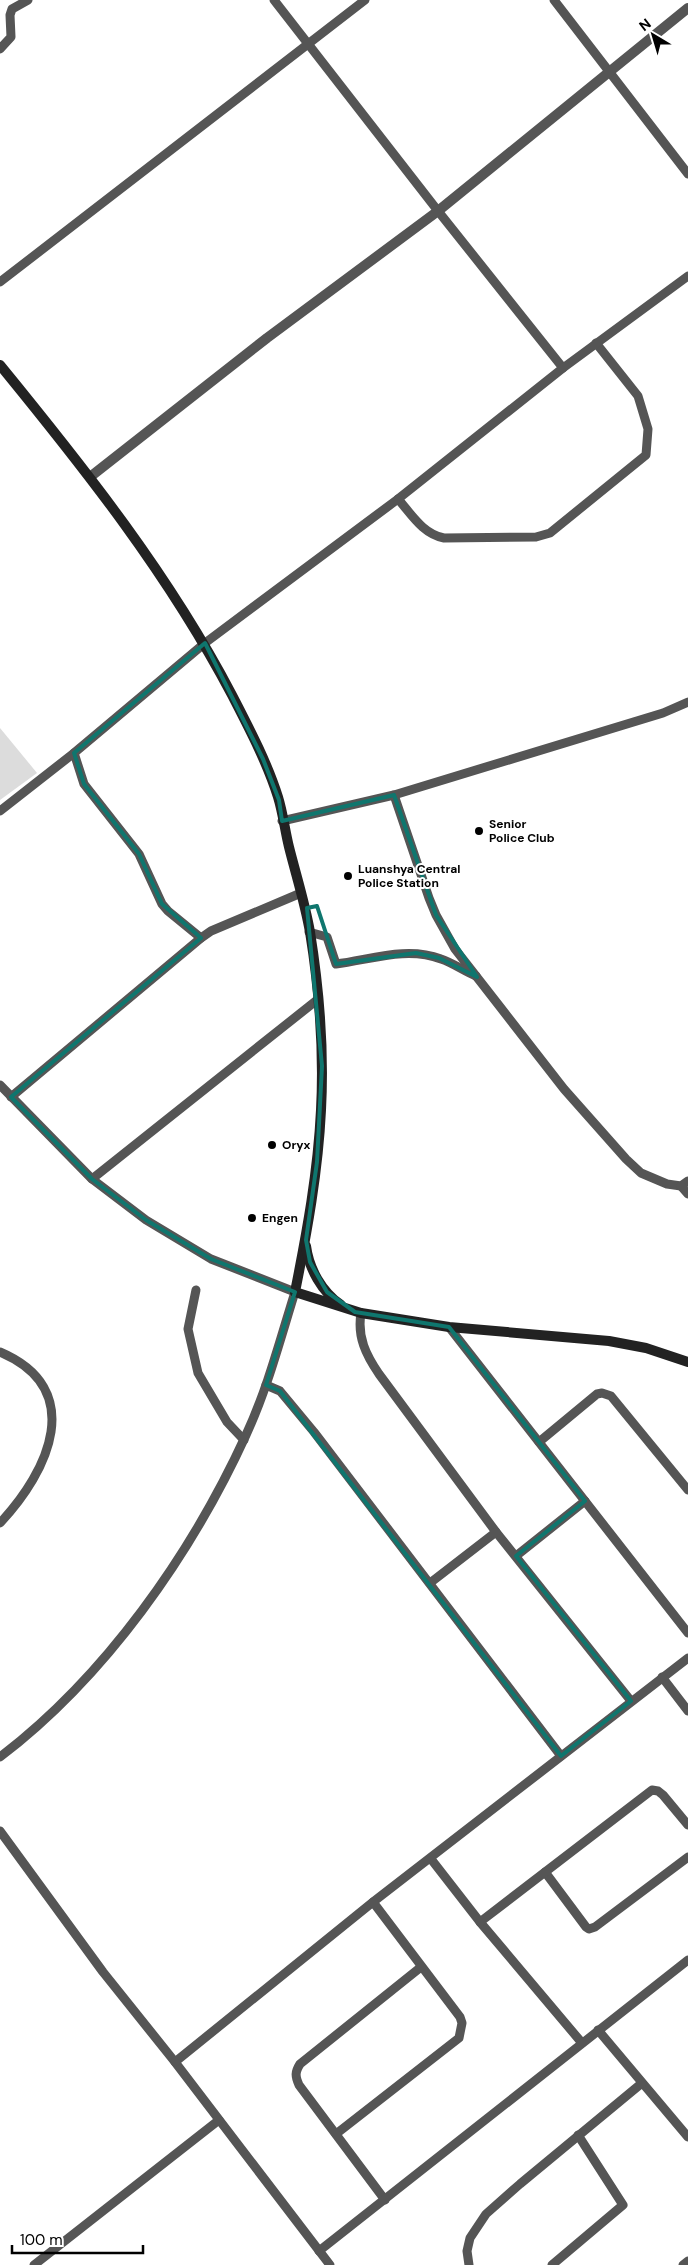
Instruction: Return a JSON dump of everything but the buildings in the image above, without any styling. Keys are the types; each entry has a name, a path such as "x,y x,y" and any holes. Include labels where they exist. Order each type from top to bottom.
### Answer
{"main road":[{"path":"0,365 90,477 144,552 205,643 263,759 279,800 282,821 310,932 322,1066 317,1162 306,1240 295,1292 358,1313 449,1328 609,1341 646,1348 688,1362"},
{"path":"306,1240 310,1262 320,1282 335,1300 358,1313"}],"street":[{"path":"0,49 11,37 10,15 12,9 28,0"},
{"path":"274,0 563,368"},
{"path":"0,282 365,0"},
{"path":"554,0 688,174"},
{"path":"90,477 267,338 438,211 688,8"},
{"path":"0,811 74,753 205,643 398,499 563,368 688,276"},
{"path":"398,499 426,532 434,536 444,538 536,537 550,533 646,454 648,429 638,396 596,344"},
{"path":"282,821 394,795 663,713 688,702"},
{"path":"74,753 80,777 84,784 139,854 162,904 200,938"},
{"path":"394,795 436,915 455,949 564,1089 626,1159 641,1173 667,1184 685,1183 688,1194"},
{"path":"11,1097 200,938 210,931 301,893"},
{"path":"310,932 327,937 336,964 389,955 416,953 439,958 477,977"},
{"path":"92,1179 317,1000"},
{"path":"0,1085 92,1179 146,1220 211,1259 295,1292 266,1384 244,1440 216,1495 180,1555 141,1610 84,1680 23,1740 0,1757"},
{"path":"196,1290 188,1329 198,1373 228,1422 244,1440"},
{"path":"358,1313 359,1332 369,1359 496,1532 631,1701"},
{"path":"449,1328 688,1633"},
{"path":"0,1352 14,1358 34,1373 46,1388 52,1413 50,1436 40,1468 15,1507 0,1522"},
{"path":"266,1384 280,1391 430,1583 561,1756"},
{"path":"539,1442 597,1394 606,1394 611,1396 688,1490"},
{"path":"516,1556 585,1501"},
{"path":"430,1583 496,1532"},
{"path":"176,2062 373,1902 688,1658"},
{"path":"662,1677 688,1711"},
{"path":"480,1922 652,1790 658,1791 688,1825"},
{"path":"0,1832 103,1972 176,2062 330,2265"},
{"path":"545,1872 586,1927 590,1929 688,1857"},
{"path":"431,1858 480,1922 582,2043"},
{"path":"336,2134 459,2038 462,2024 460,2017 373,1902"},
{"path":"320,2250 688,1960"},
{"path":"385,2200 295,2077 300,2064 421,1967"},
{"path":"598,2030 688,2137"},
{"path":"469,2265 467,2251 470,2238 478,2224 520,2184 642,2083"},
{"path":"34,2265 220,2120"},
{"path":"552,2265 623,2205 578,2135"},
{"path":"682,2265 688,2261"}],"highlighted area":[{"path":"205,643 263,759 279,800 282,821 394,795 436,915 477,977 439,958 416,953 336,964 317,906 307,908 322,1066 317,1162 306,1240 310,1262 327,1292 355,1312 449,1327 585,1501 516,1556 631,1701 561,1756 280,1391 266,1385 295,1292 211,1259 146,1220 92,1179 11,1097 201,938 162,904 139,854 84,784 74,753"}],"shaded area":[{"path":"0,728 37,773 0,800"}],"place":[{"name":"Senior Police Club","path":"479,831"},
{"name":"Luanshya Central Police Station","path":"348,876"},
{"name":"Oryx","path":"272,1145"},
{"name":"Engen","path":"252,1218"}]}
